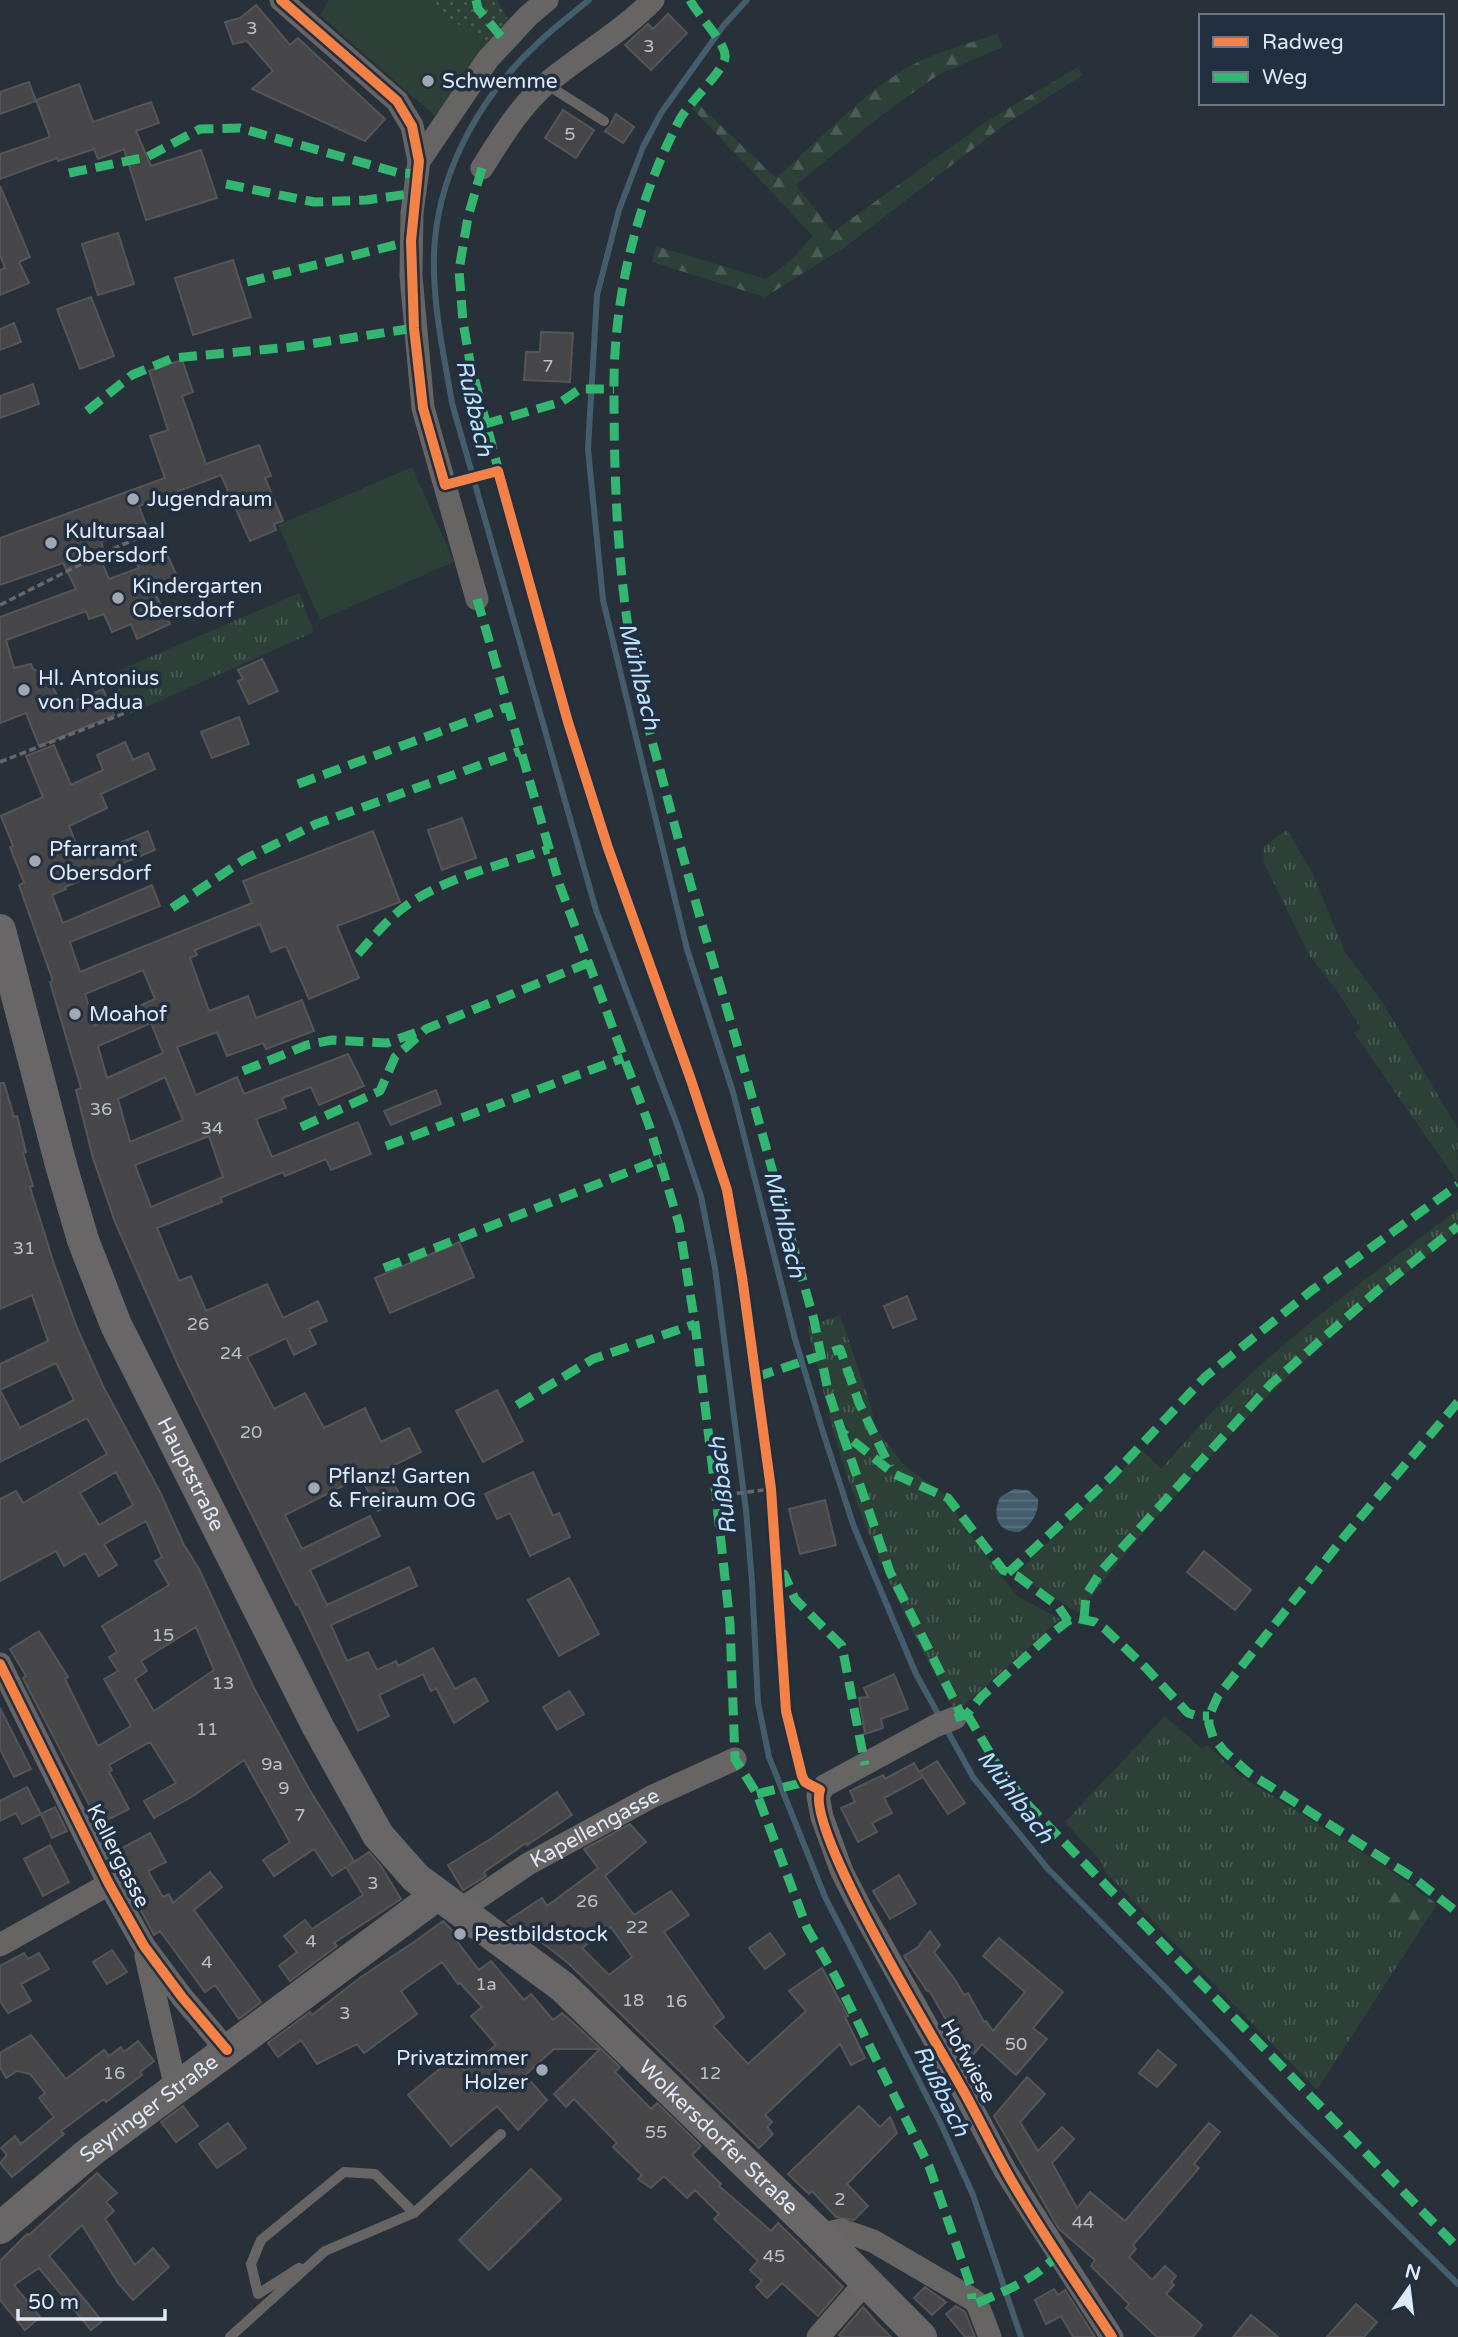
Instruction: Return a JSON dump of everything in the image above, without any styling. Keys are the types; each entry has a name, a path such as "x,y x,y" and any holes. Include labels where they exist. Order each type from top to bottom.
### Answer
{"main road":[{"name":"Hauptstraße","path":"0,930 61,1166 83,1240 117,1325 318,1727 378,1835 404,1867 448,1903 509,1946"},
{"name":"Seyringer Straße","path":"0,2228 90,2152 227,2050 448,1903"},
{"name":"Wolkersdorfer Straße","path":"509,1946 563,1987 820,2235 921,2337"}],"street":[{"path":"281,0 397,102 412,126 419,160 412,213 411,276 423,408 477,599"},
{"path":"419,160 488,59 528,16 547,0"},
{"path":"482,168 512,121 546,84 638,15 653,0"},
{"name":"Kellergasse","path":"0,1664 109,1884 144,1946 182,1997 227,2050"},
{"name":"Hofwiese","path":"945,1722 824,1786 818,1796 822,1817 842,1872 859,1905 964,2091 1006,2172 1112,2337"},
{"name":"Kapellengasse","path":"448,1903 528,1864 651,1797 735,1759"},
{"path":"0,1945 109,1884"},
{"name":"Kellergasse","path":"144,1946 176,2089"},
{"path":"820,2235 841,2230 873,2241 972,2299 977,2303 990,2337"},
{"path":"818,2337 866,2282"}],"lane":[{"path":"546,84 604,121"},
{"path":"414,2213 375,2174 344,2172 261,2239 251,2264 258,2294 325,2251 414,2213 501,2134"},
{"path":"230,2337 325,2251"}],"path":[{"path":"0,605 105,552 165,527"},
{"path":"0,762 125,713"},
{"path":"716,1496 771,1489"}],"green space":[{"name":"Schwemme","path":"329,0 427,0 487,47 435,116 320,15"},
{"path":"427,0 497,0 509,21 487,47"},
{"path":"997,34 1003,47 938,75 883,114 796,185 833,232 987,121 1078,67 1083,75 1004,125 845,247 765,297 652,262 656,246 766,279 789,262 813,236 692,108 696,102 776,178 854,107 905,69 938,54"},
{"path":"412,467 454,562 320,620 278,525"},
{"path":"299,593 314,632 130,714 111,674"},
{"path":"1287,830 1312,872 1345,952 1383,1003 1458,1129 1457,1181 1354,1033 1361,1028 1309,955 1263,861 1264,846"},
{"path":"1458,1209 1458,1232 1360,1311 1268,1396 1170,1502 1078,1613 1024,1579 1018,1572 1142,1450 1161,1469 1222,1402 1278,1350"},
{"path":"840,1315 871,1406 875,1428 905,1466 944,1494 1017,1596 1060,1619 963,1706 953,1708 883,1568 831,1424 807,1327"},
{"path":"1165,1716 1202,1749 1207,1745 1239,1775 1382,1864 1377,1882 1384,1903 1419,1932 1317,2090 1105,1872 1100,1860 1065,1822"},
{"path":"1382,1864 1437,1904 1419,1932 1384,1903 1377,1882"}],"water":[{"path":"1014,1489 1028,1490 1038,1499 1034,1518 1019,1532 1001,1526 996,1510 1000,1497"}],"building":[{"path":"256,5 290,45 298,38 385,119 365,141 252,89 273,71 247,41 233,44 225,22 240,18"},
{"path":"668,14 687,33 651,70 625,45 648,24 653,29"},
{"path":"29,82 36,101 0,114 0,92"},
{"path":"79,84 93,122 151,102 159,123 136,131 151,166 201,150 217,198 146,220 124,149 98,159 94,149 58,161 57,158 0,179 0,154 50,137 36,100"},
{"path":"563,110 594,130 576,158 545,138"},
{"path":"616,114 634,127 623,143 605,131"},
{"path":"0,186 30,257 19,262 29,283 0,295 0,270 5,268 0,255"},
{"path":"118,233 134,284 98,295 82,244"},
{"path":"233,260 251,317 193,335 175,278"},
{"path":"91,297 114,356 80,369 57,309"},
{"path":"14,323 21,342 0,350 0,329"},
{"path":"541,332 573,333 570,382 524,380 526,352 540,352"},
{"path":"182,360 193,392 182,396 206,464 259,445 271,476 265,478 283,521 274,524 276,530 250,541 221,475 139,506 146,525 101,542 103,548 97,551 109,579 139,568 137,564 166,552 180,583 155,593 170,624 137,639 131,624 112,632 104,614 89,619 86,611 6,640 14,668 31,664 33,669 48,677 62,706 103,689 114,715 39,746 26,713 0,723 0,617 76,589 63,563 0,585 0,538 165,478 150,436 168,430 149,371"},
{"path":"33,384 39,404 0,418 0,396"},
{"path":"262,659 278,691 249,704 238,681 243,679 238,670"},
{"path":"239,717 249,744 212,758 201,732"},
{"path":"125,742 133,760 148,753 155,769 101,794 107,808 69,826 82,859 148,831 155,850 65,887 66,889 52,895 63,923 152,885 160,906 70,942 80,972 252,903 243,881 373,831 400,902 337,926 359,978 309,999 286,946 271,952 260,924 195,950 197,955 190,958 209,1011 248,996 256,1018 302,1000 314,1031 266,1049 263,1043 227,1056 217,1032 177,1047 196,1095 237,1077 244,1094 348,1054 364,1086 319,1105 311,1087 282,1098 286,1108 256,1119 272,1157 358,1122 371,1154 331,1170 326,1159 285,1176 283,1172 220,1198 222,1202 157,1228 179,1281 191,1276 206,1311 267,1284 283,1318 318,1301 327,1321 309,1329 316,1344 294,1355 286,1338 247,1357 274,1409 305,1393 324,1428 365,1408 381,1442 409,1428 421,1452 386,1469 402,1499 378,1511 361,1477 285,1515 302,1549 370,1516 380,1536 310,1570 327,1605 409,1567 417,1586 331,1625 347,1661 368,1652 377,1670 396,1661 398,1666 433,1648 455,1689 475,1678 488,1701 454,1723 436,1688 431,1691 423,1674 379,1695 389,1716 358,1731 298,1604 296,1605 179,1367 115,1222 93,1158 76,1090 81,1088 50,982 53,981 19,885 24,883 1,816 43,797 26,756 54,745 71,785 103,770 97,755","holes":["143,970 155,999 95,1026 85,994","151,1023 163,1053 107,1078 98,1046","165,1077 183,1120 130,1142 118,1099","209,1136 223,1177 151,1207 135,1165"]},
{"path":"462,818 476,858 442,870 428,830"},
{"path":"0,1083 4,1083 14,1117 17,1116 26,1152 23,1153 33,1186 30,1187 53,1261 77,1328 103,1386 160,1492 184,1545 199,1569 254,1688 309,1789 354,1861 348,1866 369,1852 401,1899 334,1943 337,1946 290,1981 279,1966 297,1952 284,1936 305,1920 312,1929 363,1895 346,1867 332,1876 314,1849 274,1876 263,1860 290,1842 244,1760 193,1796 154,1818 144,1801 176,1783 150,1742 109,1765 112,1770 109,1772 129,1809 99,1824 10,1649 39,1631 68,1677 65,1679 98,1746 131,1726 104,1679 118,1671 109,1657 117,1652 102,1626 169,1585 155,1561 162,1557 146,1521 104,1544 117,1565 99,1576 85,1553 64,1566 56,1551 0,1581 0,1499 16,1491 23,1503 107,1454 87,1418 0,1462 0,1390 0,1364 48,1341 32,1295 0,1309","holes":["56,1363 74,1400 20,1428 0,1390","116,1472 133,1505 99,1525 80,1493","196,1627 214,1670 154,1711 135,1679 147,1671 141,1661"]},
{"path":"436,1090 441,1104 391,1125 384,1111"},
{"path":"459,1242 474,1277 390,1313 375,1278"},
{"path":"907,1296 916,1319 893,1328 884,1306"},
{"path":"497,1390 523,1441 483,1462 456,1411"},
{"path":"533,1472 553,1516 559,1513 570,1537 530,1556 510,1513 497,1519 485,1494"},
{"path":"825,1500 836,1545 800,1554 789,1509"},
{"path":"1204,1551 1251,1590 1235,1610 1187,1572"},
{"path":"569,1578 599,1634 559,1656 528,1600"},
{"path":"894,1674 908,1709 881,1719 883,1728 865,1734 859,1698 868,1697 864,1688"},
{"path":"569,1691 584,1714 557,1730 543,1707"},
{"path":"0,1708 31,1769 14,1777 0,1749"},
{"path":"937,1761 965,1803 948,1814 921,1774 923,1777 884,1798 892,1813 872,1823 877,1832 858,1842 841,1808 855,1802 850,1791 883,1775 885,1779 914,1763 919,1772"},
{"path":"27,1787 41,1814 22,1824 16,1813 0,1821 0,1801"},
{"path":"557,1792 572,1815 527,1845 526,1843 484,1872 486,1876 463,1890 448,1865"},
{"path":"55,1807 67,1831 52,1838 41,1814"},
{"path":"630,1824 646,1842 605,1876 634,1915 671,1891 689,1915 664,1932 724,2017 713,2026 748,2064 806,2011 789,1991 822,1968 848,2016 845,2017 865,2058 851,2065 840,2044 765,2115 772,2122 767,2127 773,2134 759,2148 568,1963 526,1930 522,1934 507,1921 542,1898 547,1906 598,1868 584,1849","holes":["611,1927 632,1957 609,1975 582,1948"]},
{"path":"150,1833 166,1862 148,1871 163,1897 169,1894 173,1903 210,1872 222,1887 194,1910 261,2002 239,2019 215,1985 205,1992 160,1931 154,1935 111,1854"},
{"path":"50,1845 69,1882 43,1896 24,1859"},
{"path":"899,1875 916,1904 890,1919 873,1891"},
{"path":"443,1921 459,1937 456,1940 479,1970 491,1961 524,2000 531,1994 553,2020 562,2013 579,2028 620,2067 615,2072 651,2109 657,2103 701,2146 692,2155 721,2184 719,2186 771,2231 778,2223 843,2287 818,2316 782,2283 767,2298 756,2287 762,2281 750,2270 758,2261 714,2219 719,2214 695,2190 687,2198 664,2176 651,2188 638,2179 642,2175 613,2147 617,2143 574,2099 566,2107 554,2094 600,2049 554,2049 525,2075 547,2100 518,2130 497,2106 451,2146 408,2095 453,2058 465,2071 496,2045 471,2016 482,2007 460,1983 458,1984 442,1962 401,1991 417,2014 364,2053 357,2044 317,2064 301,2040 278,2057 268,2043 310,2012 312,2015 361,1977"},
{"path":"930,1931 940,1945 934,1952 964,1995 968,1993 984,2022 986,2021 993,2031 1025,1992 983,1956 999,1938 1063,1992 1033,2028 1047,2039 1016,2075 982,2044 969,2060 929,1990 927,1991 904,1956 918,1947"},
{"path":"770,1933 785,1954 765,1969 749,1948"},
{"path":"112,1950 127,1972 107,1984 93,1962"},
{"path":"24,1953 28,1959 39,1953 49,1969 21,1984 31,2001 8,2013 0,2001 0,1966"},
{"path":"31,2035 66,2079 104,2050 109,2056 121,2047 124,2052 138,2041 154,2061 140,2072 142,2075 61,2131 64,2134 12,2177 0,2163 7,2155 1,2148 15,2136 21,2144 54,2117 39,2098 45,2093 30,2074 17,2071 6,2078 0,2067 0,2053"},
{"path":"1158,2050 1176,2065 1157,2087 1139,2073"},
{"path":"1027,2077 1045,2094 1020,2122 1038,2151 1062,2127 1074,2139 1052,2163 1077,2208 1090,2192 1125,2221 1209,2123 1220,2132 1194,2164 1199,2168 1133,2245 1136,2249 1129,2257 1152,2280 1165,2266 1176,2276 1171,2282 1174,2285 1166,2294 1202,2325 1193,2337 1157,2337 1126,2308 1129,2304 1091,2266 1095,2260 1059,2229 994,2116"},
{"path":"183,2106 198,2126 176,2142 161,2122"},
{"path":"859,2106 880,2127 890,2117 897,2133 847,2184 868,2206 854,2220 836,2217 812,2191 809,2194 788,2174"},
{"path":"228,2123 246,2148 217,2168 199,2144"},
{"path":"531,2169 561,2199 489,2270 459,2240"},
{"path":"97,2173 117,2193 106,2202 114,2211 105,2219 135,2265 153,2248 169,2267 133,2300 118,2283 82,2225 49,2256 102,2321 91,2330 39,2268 14,2285 40,2317 25,2330 0,2300 0,2261"},
{"path":"925,2287 946,2302 932,2315 914,2298"},
{"path":"1054,2289 1058,2295 1065,2290 1095,2337 1073,2337 1061,2316 1046,2324 1035,2300"},
{"path":"1356,2304 1377,2322 1364,2337 1327,2337"},
{"path":"956,2306 965,2312 975,2337 965,2337 946,2314"},
{"path":"863,2307 877,2323 891,2337 839,2335"},
{"path":"1251,2315 1278,2337 1233,2337"}],"waterway":[{"name":"Rußbach","path":"589,0 542,39 498,86 468,133 446,185 435,239 434,280 452,403 596,910 678,1127 701,1196 715,1268 746,1510 758,1703 769,1757 825,1897 942,2126 973,2195 1021,2337"},
{"name":"Mühlbach","path":"747,0 724,25 661,113 643,147 619,210 597,295 588,449 603,600 687,949 733,1092 795,1339 823,1432 854,1527 916,1674 973,1777 1048,1869 1288,2116 1458,2284"}],"marked path":[{"path":"476,0 478,9 505,41"},
{"path":"690,0 722,45 725,58 680,119 651,184 630,252 615,358 614,428 618,532 629,636 641,699 814,1320 828,1391 842,1432 894,1474 948,1498 1003,1570 1017,1576 1058,1606 1068,1621"},
{"path":"69,173 147,157 200,129 240,128 399,173 418,174"},
{"path":"482,168 468,217 459,270 463,322 470,362 500,476"},
{"path":"226,184 314,202 367,200 415,193"},
{"path":"247,282 411,241"},
{"path":"87,411 132,375 173,358 291,347 414,328"},
{"path":"485,424 561,402 580,389 614,389"},
{"path":"477,599 560,886 649,1125 679,1224 695,1324 730,1624 735,1759 757,1794 807,1928 835,1976 929,2166 971,2287 972,2299"},
{"path":"298,784 507,707"},
{"path":"172,908 245,859 316,824 520,751"},
{"path":"358,954 391,918 419,897 473,873 549,849"},
{"path":"301,1127 380,1091 395,1057 426,1029 588,963"},
{"path":"243,1071 307,1045 332,1040 387,1043 420,1031"},
{"path":"386,1146 623,1058"},
{"path":"384,1268 661,1159"},
{"path":"1008,1573 1112,1476 1205,1377 1311,1291 1458,1185"},
{"path":"1084,1618 1086,1595 1102,1570 1271,1384 1378,1290 1458,1226"},
{"path":"517,1405 593,1359 695,1324"},
{"path":"756,1377 840,1349 859,1403 890,1467"},
{"path":"1458,1402 1344,1537 1218,1696 1209,1716 1213,1737 1224,1751 1249,1773 1415,1879 1458,1913"},
{"path":"842,1433 890,1572 962,1716"},
{"path":"779,1574 784,1574 795,1599 842,1646 865,1765"},
{"path":"955,1718 967,1714 981,1697 1051,1634 1075,1618 1095,1622 1105,1629 1188,1713 1209,1716"},
{"path":"967,1714 997,1765 1028,1805 1458,2248"},
{"path":"757,1794 805,1782"},
{"path":"977,2303 1031,2277 1058,2254"}],"cycle path":[{"path":"281,0 397,101 412,126 419,161 411,241 414,328 423,408 445,485 498,471 568,722 608,848 691,1080 727,1190 742,1277 771,1489 786,1711 802,1776 805,1782 820,1790 821,1813 832,1848 876,1938 1018,2192 1112,2337"},
{"path":"0,1664 109,1884 144,1946 182,1997 227,2050"}],"place":[{"name":"Schwemme","path":"428,81"},
{"name":"Jugendraum","path":"133,499"},
{"name":"Kultursaal Obersdorf","path":"51,543"},
{"name":"Kindergarten Obersdorf","path":"118,598"},
{"name":"Hl. Antonius von Padua","path":"24,690"},
{"name":"Pfarramt Obersdorf","path":"35,861"},
{"name":"Moahof","path":"75,1014"},
{"name":"Pflanz! Garten & Freiraum OG","path":"314,1488"},
{"name":"Pestbildstock","path":"460,1934"},
{"name":"Privatzimmer Holzer","path":"542,2070"}]}
